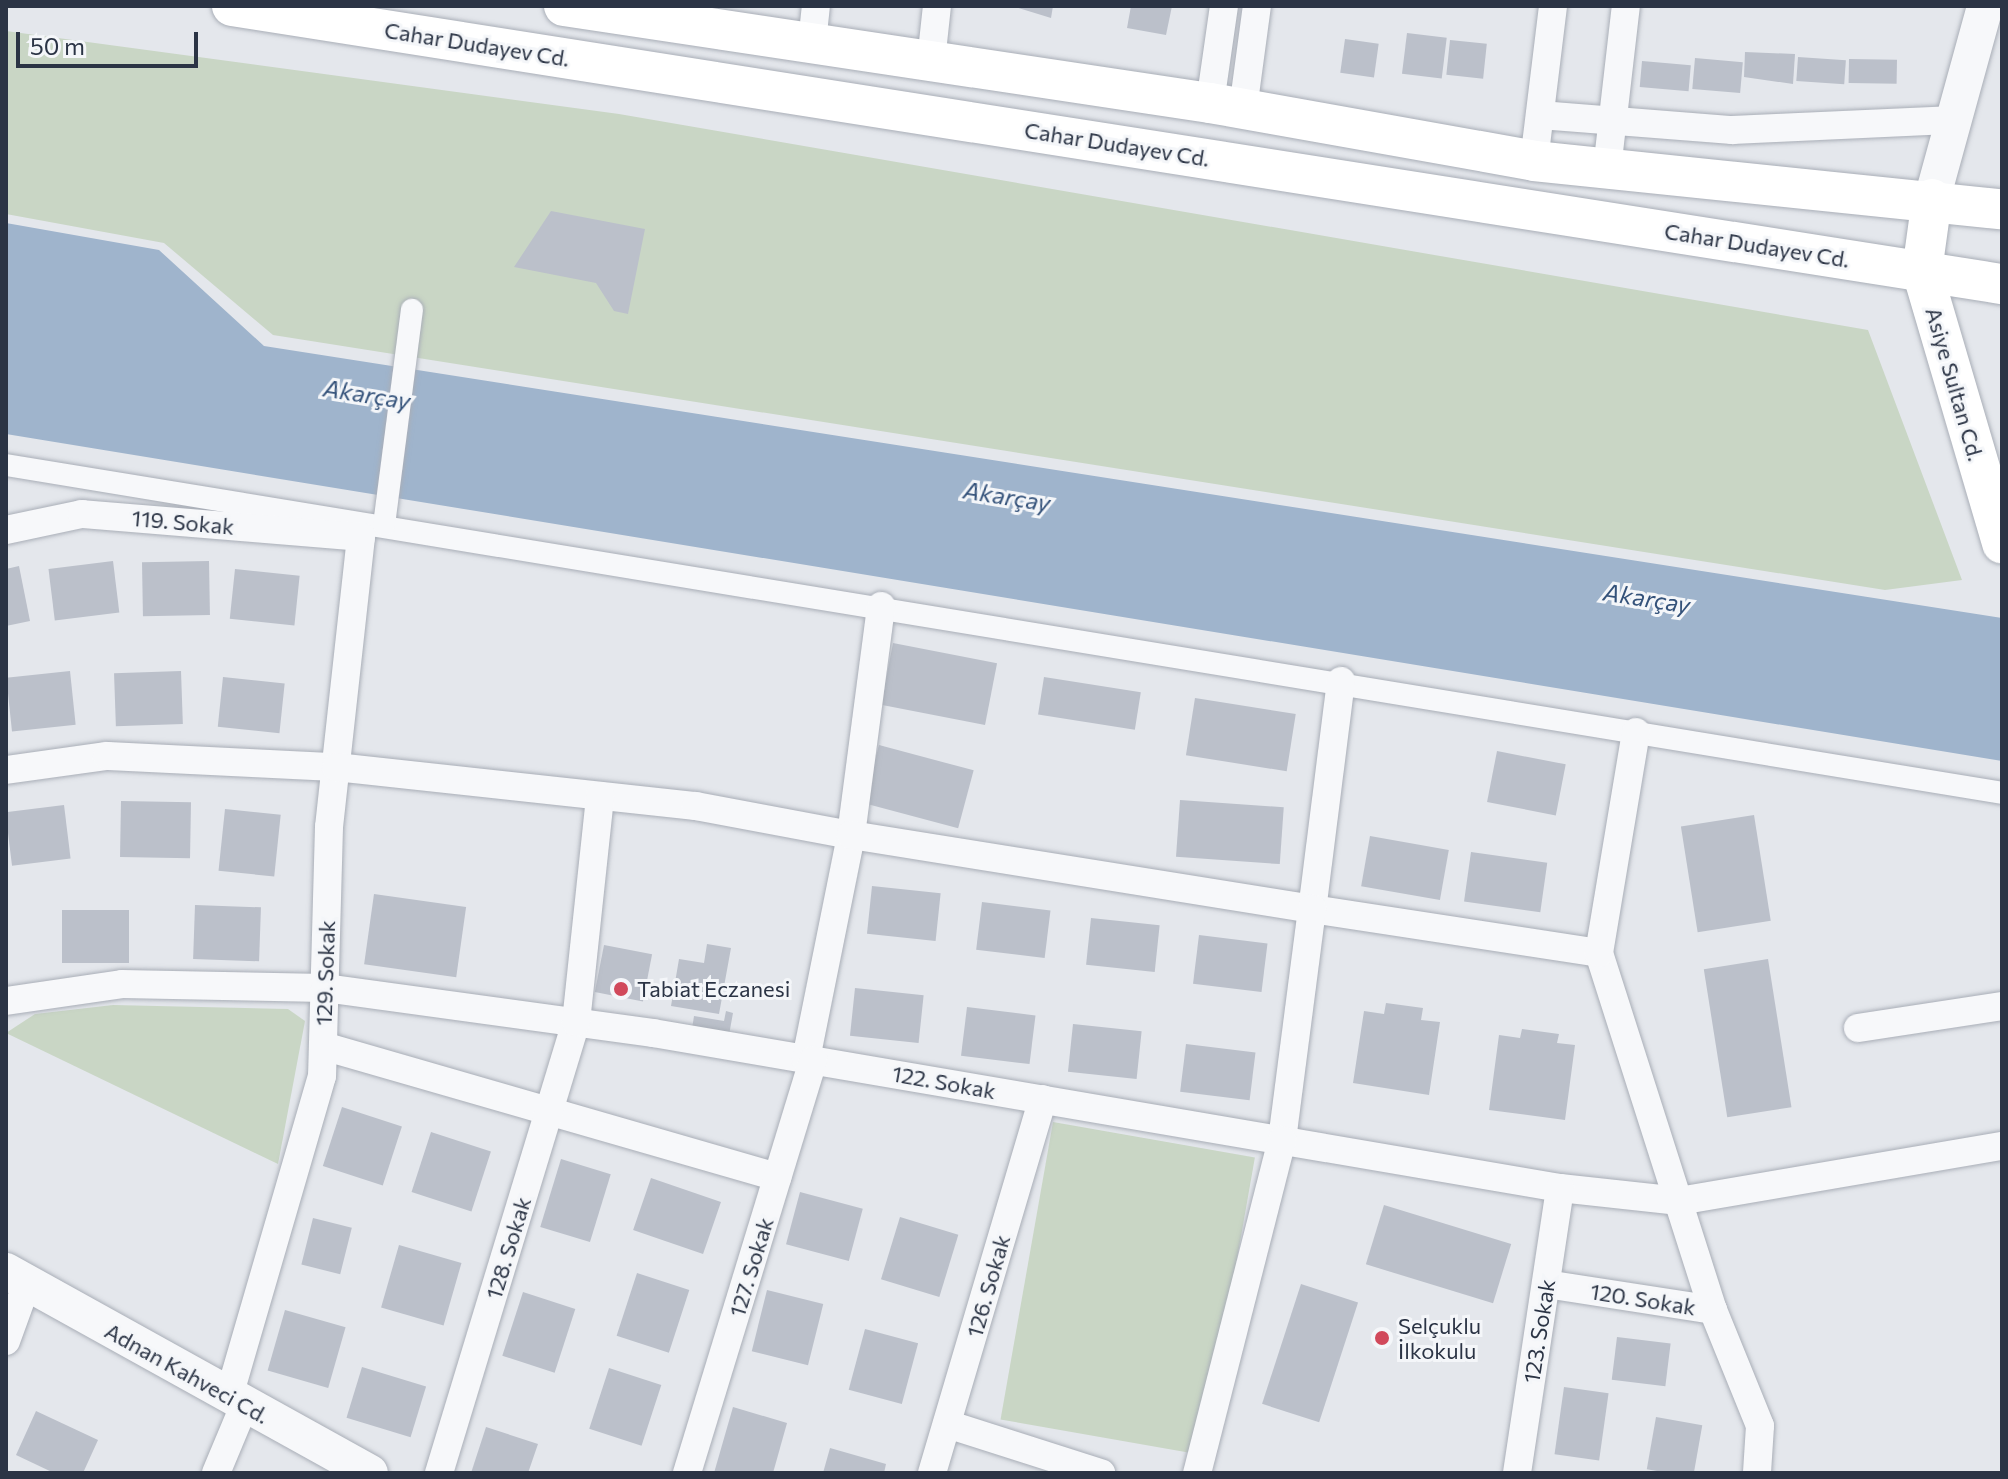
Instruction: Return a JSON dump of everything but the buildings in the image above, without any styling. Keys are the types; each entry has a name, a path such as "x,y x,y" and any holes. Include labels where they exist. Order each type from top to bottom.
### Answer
{"main road":[{"name":"Cahar Dudayev Cd.","path":"232,6 2002,284"},
{"path":"564,6 814,24 931,61 1226,106 1534,161 1932,199 2002,209"},
{"path":"1922,271 1932,199"},
{"name":"Asiye Sultan Cd.","path":"1922,271 2002,543"}],"street":[{"path":"931,61 937,6"},
{"path":"1224,6 1226,106"},
{"path":"1226,106 1257,6"},
{"path":"1534,161 1553,6"},
{"path":"1607,169 1626,6"},
{"path":"1932,199 1985,6"},
{"path":"1540,115 1732,130 1955,120"},
{"path":"372,531 412,310"},
{"path":"6,465 372,531 881,606 2002,793"},
{"name":"119. Sokak","path":"6,530 82,514 372,531"},
{"name":"129. Sokak","path":"216,1473 322,1076 336,767 372,531"},
{"name":"127. Sokak","path":"687,1473 778,1177 809,1059 851,835 881,606"},
{"path":"1197,1473 1282,1140 1341,681"},
{"path":"1636,732 1599,953 1713,1310"},
{"path":"6,770 107,756 336,767 600,796 1599,953"},
{"name":"128. Sokak","path":"439,1473 576,1022 600,796"},
{"name":"122. Sokak","path":"6,1001 122,984 325,988 576,1022 809,1059 1560,1188 1679,1201 2002,1146"},
{"path":"1858,1028 2002,1006"},
{"path":"323,1046 548,1114 778,1177"},
{"name":"126. Sokak","path":"932,1473 1043,1099"},
{"name":"123. Sokak","path":"1517,1473 1560,1188"},
{"path":"6,1341 16,1277"},
{"name":"Adnan Kahveci Cd.","path":"16,1277 236,1402 370,1473"},
{"name":"120. Sokak","path":"1546,1284 1713,1310 1760,1426 1757,1473"},
{"path":"947,1424 1101,1473"}],"green space":[{"path":"6,31 619,114 1868,330 1962,580 1885,590 273,335 164,243 6,214"},
{"path":"113,1005 288,1009 305,1021 278,1164 6,1033 35,1014"},
{"path":"1053,1122 1255,1158 1202,1455 1001,1419"}],"water":[{"name":"Akarçay","path":"6,223 159,250 264,346 2002,618 2002,761 6,434"}],"place":[{"name":"Tabiat Eczanesi","path":"621,989"},
{"name":"Selçuklu İlkokulu","path":"1382,1338"}]}
